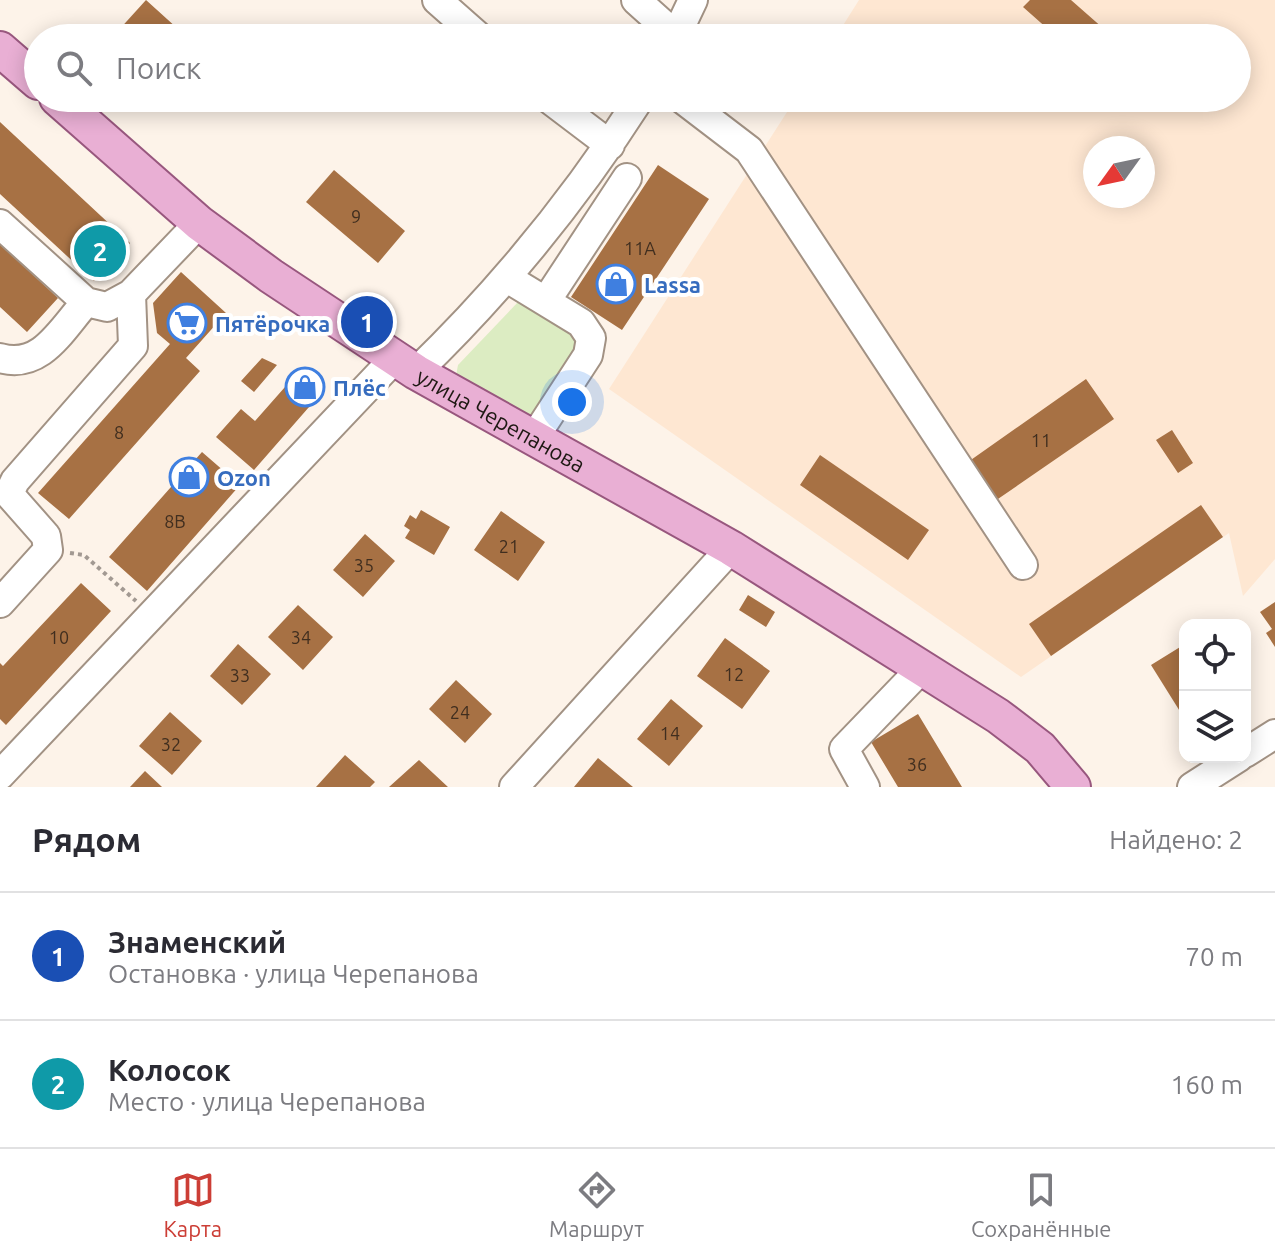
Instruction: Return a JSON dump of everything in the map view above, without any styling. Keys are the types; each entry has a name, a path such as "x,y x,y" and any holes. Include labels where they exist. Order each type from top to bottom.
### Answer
{"main road":[{"path":"0,49 24,70"},
{"name":"улица Черепанова","path":"73,112 199,223 271,276 405,365 731,548 1021,731 1073,787"}],"street":[{"path":"437,0 464,24"},
{"path":"636,0 661,24"},
{"path":"681,24 693,0"},
{"path":"566,112 610,145"},
{"path":"0,775 151,614 405,365 507,278 610,145 631,112"},
{"path":"699,112 749,150 1023,565"},
{"path":"546,301 627,178"},
{"path":"0,224 86,302 107,307 131,294 199,223"},
{"path":"507,278 581,323 591,338 588,355 534,438"},
{"path":"0,603 48,550 46,536 9,494 15,481 133,346 131,294"},
{"path":"0,358 17,363 35,358 86,302"},
{"path":"514,787 731,548"},
{"path":"865,787 844,749 922,668"},
{"path":"1251,749 1275,734"},
{"path":"1192,787 1230,763"}],"path":[{"path":"48,550 84,555 151,614"}],"shaded area":[{"path":"859,0 1275,0 1275,559 1243,596 1229,533 1021,677 609,389 787,112 1251,112 1251,24 844,24"}],"green space":[{"path":"519,301 574,334 577,352 534,418 456,376 458,365"}],"building":[{"path":"146,0 173,24 124,24"},
{"path":"1030,0 1071,0 1098,24 1042,24 1023,7"},
{"path":"0,122 130,243 94,281 0,194"},
{"path":"658,165 709,199 622,330 571,297"},
{"path":"334,170 405,231 378,263 306,202"},
{"path":"0,244 58,298 27,332 0,307"},
{"path":"181,272 226,313 186,358 200,371 69,519 38,493 170,344 157,333 153,303"},
{"path":"262,358 277,365 254,392 241,381"},
{"path":"300,370 323,391 254,470 216,437 241,409 255,421"},
{"path":"1086,379 1114,419 995,501 968,462"},
{"path":"1172,430 1193,463 1178,473 1156,440"},
{"path":"202,452 240,485 147,591 109,557"},
{"path":"820,455 929,530 908,560 800,485"},
{"path":"1201,505 1223,537 1051,656 1029,624"},
{"path":"421,510 450,527 434,555 405,538 410,530 404,526 410,515 416,519"},
{"path":"501,511 545,542 518,581 474,550"},
{"path":"365,534 395,561 363,597 333,570"},
{"path":"81,583 111,611 6,725 0,719 0,663 3,666"},
{"path":"748,595 775,612 766,627 739,610"},
{"path":"1275,602 1275,647 1266,633 1272,629 1260,612"},
{"path":"298,605 333,637 303,670 268,637"},
{"path":"725,638 770,671 742,709 697,676"},
{"path":"238,644 271,674 242,705 210,676"},
{"path":"1179,648 1179,710 1151,665"},
{"path":"456,680 492,714 465,743 429,709"},
{"path":"671,699 703,726 669,766 637,739"},
{"path":"170,712 202,741 172,775 139,746"},
{"path":"918,714 962,787 898,787 871,742"},
{"path":"345,755 375,782 370,787 316,787"},
{"path":"598,758 633,787 574,787"},
{"path":"419,760 448,787 389,787"},
{"path":"145,771 162,787 130,787"}],"place":[{"name":"Колосок","path":"100,251"},
{"name":"Lassa","path":"616,284"},
{"name":"Знаменский","path":"367,322"},
{"name":"Пятёрочка","path":"187,323"},
{"name":"Плёс","path":"305,387"},
{"name":"Ozon","path":"189,477"}]}
